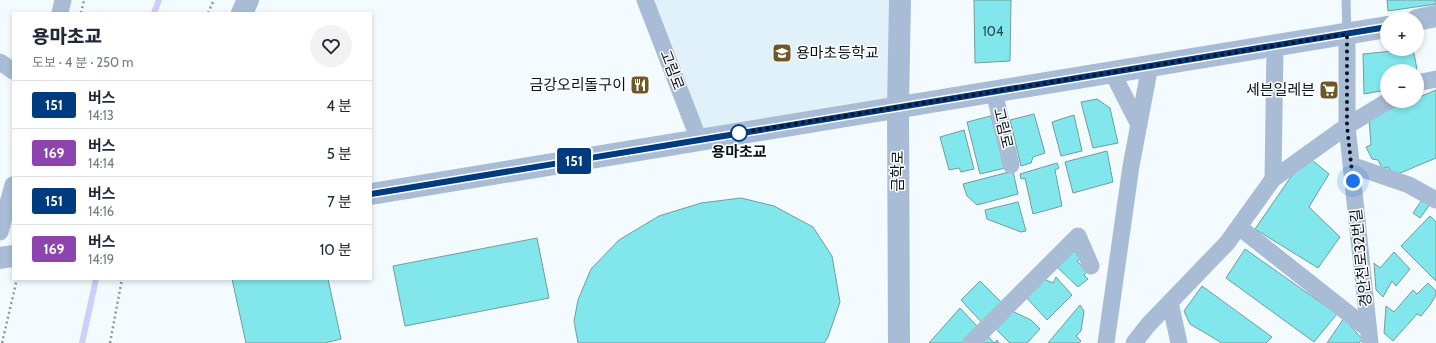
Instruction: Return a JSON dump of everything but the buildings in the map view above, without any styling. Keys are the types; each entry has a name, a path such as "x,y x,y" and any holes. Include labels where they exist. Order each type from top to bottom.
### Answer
{"street":[{"path":"60,12 63,0"},
{"path":"242,12 248,0"},
{"name":"고림로","path":"645,0 699,140"},
{"name":"금학로","path":"899,343 898,107 900,0"},
{"path":"1424,19 1436,16"},
{"name":"고림로","path":"372,194 1380,28"},
{"name":"경안천로32번길","path":"1347,34 1347,126 1369,340"},
{"path":"1273,179 1275,46"},
{"path":"0,62 12,70"},
{"path":"1106,343 1131,166 1150,66"},
{"path":"1112,72 1139,125"},
{"path":"1424,81 1436,78"},
{"name":"고림로","path":"994,91 1011,165"},
{"path":"1134,343 1148,325 1227,243 1273,179 1347,126 1380,106"},
{"path":"1351,165 1409,185 1436,200"},
{"path":"0,232 12,188"},
{"path":"1239,227 1368,329 1369,340"},
{"path":"971,343 1078,236 1091,266"},
{"path":"1170,302 1179,343"}],"lane":[{"path":"1346,0 1347,34"}],"path":[{"path":"81,12 84,0"},
{"path":"208,12 214,0"},
{"path":"2,343 18,280"},
{"path":"110,343 122,280"}],"shaded area":[{"name":"용마초등학교","path":"645,0 900,0 898,107 699,140"}],"waterway":[{"path":"154,12 159,0"},
{"path":"82,343 96,280"}],"bus line":[{"name":"151","path":"372,194 1380,28"}],"place":[{"name":"용마초등학교","path":"782,53"},
{"name":"금강오리돌구이","path":"640,85"},
{"name":"세븐일레븐","path":"1329,90"},
{"name":"용마초교","path":"739,133"}],"route":[{"path":"739,133 1347,34 1347,126 1353,181"}]}
